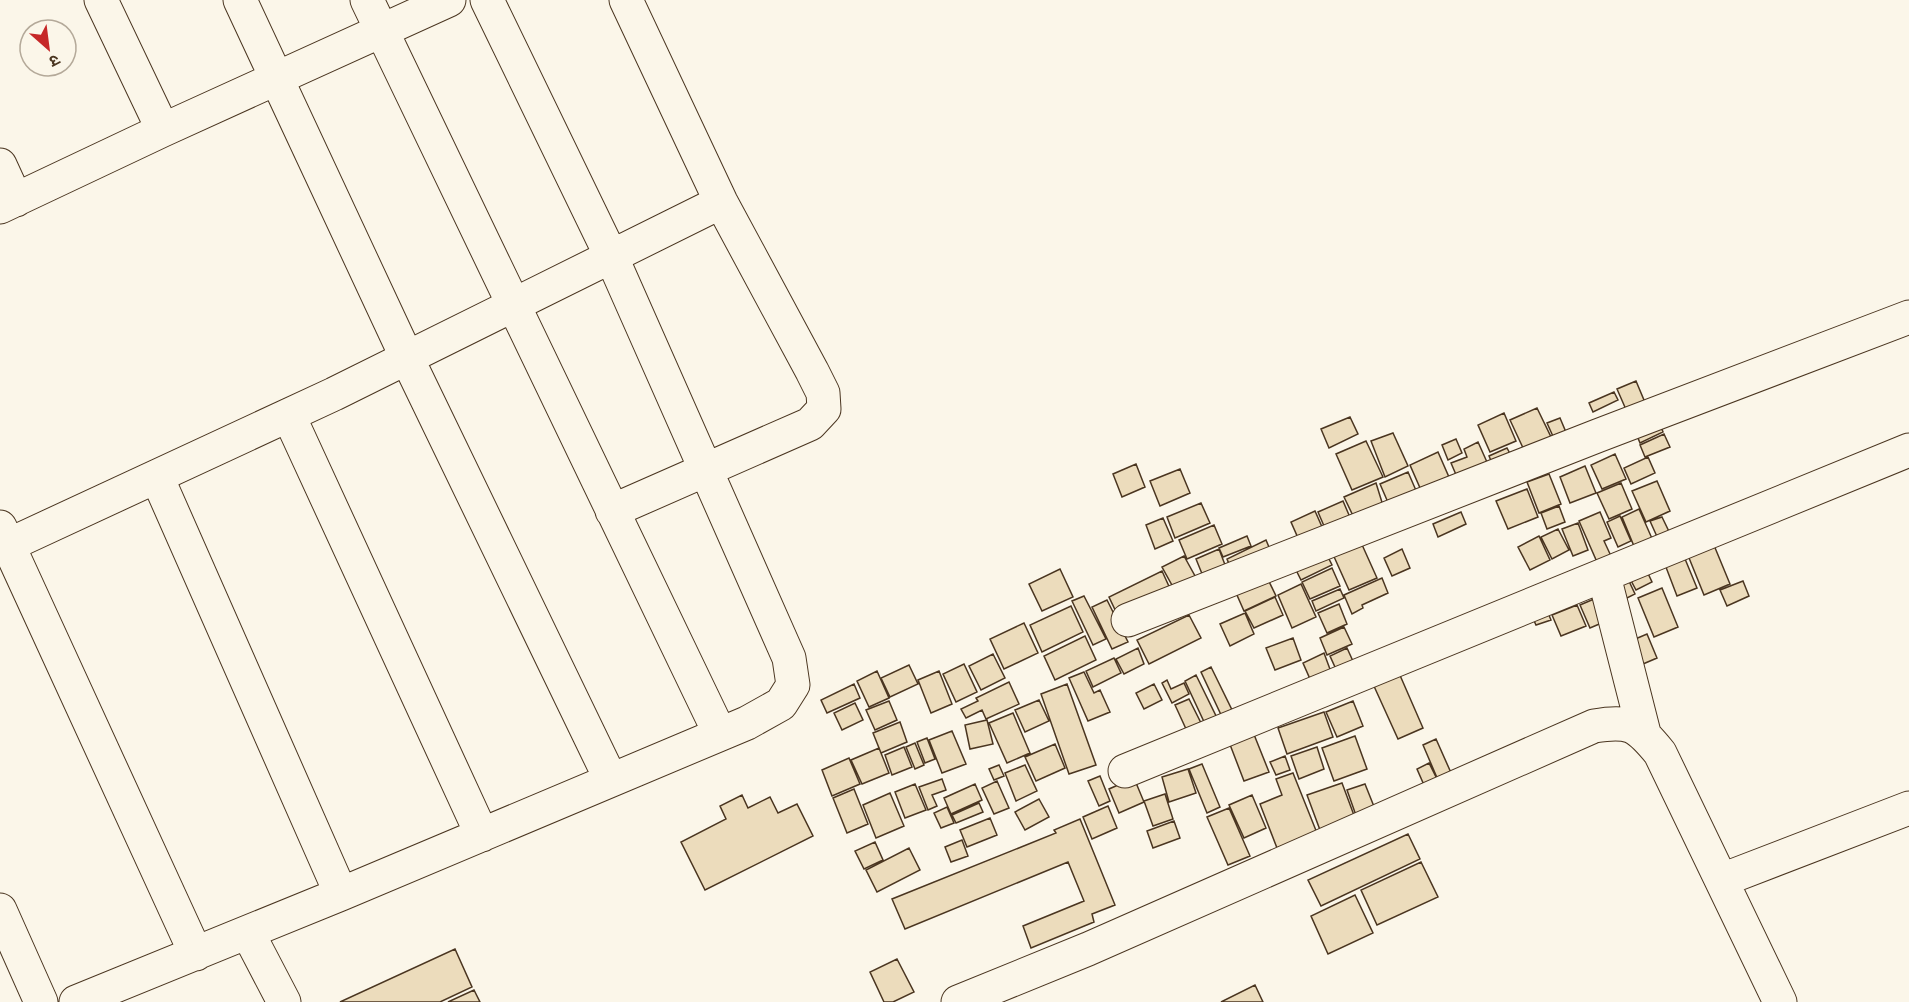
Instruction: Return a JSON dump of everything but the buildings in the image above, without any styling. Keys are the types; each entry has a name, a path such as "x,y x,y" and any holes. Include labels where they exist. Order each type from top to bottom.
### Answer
{"street":[{"path":"101,0 163,130"},
{"path":"240,0 407,358 611,780"},
{"path":"367,0 720,734"},
{"path":"0,165 8,203 381,29 449,0"},
{"path":"76,1002 248,933 720,734 781,704 794,685 794,673 612,258 487,0"},
{"path":"612,511 810,424 824,409 823,393 721,202 626,0"},
{"path":"196,954 3,540 157,477 289,416 721,202"},
{"path":"1128,620 1597,435 1909,317"},
{"path":"289,416 482,835"},
{"path":"1125,771 1909,450"},
{"path":"157,477 341,894"},
{"path":"1604,576 1644,733 1660,753 1780,1002"},
{"path":"958,1002 1088,949 1594,726 1621,722 1644,733"},
{"path":"1722,880 1909,808"},
{"path":"0,910 41,1002"},
{"path":"248,933 284,1002"}]}
